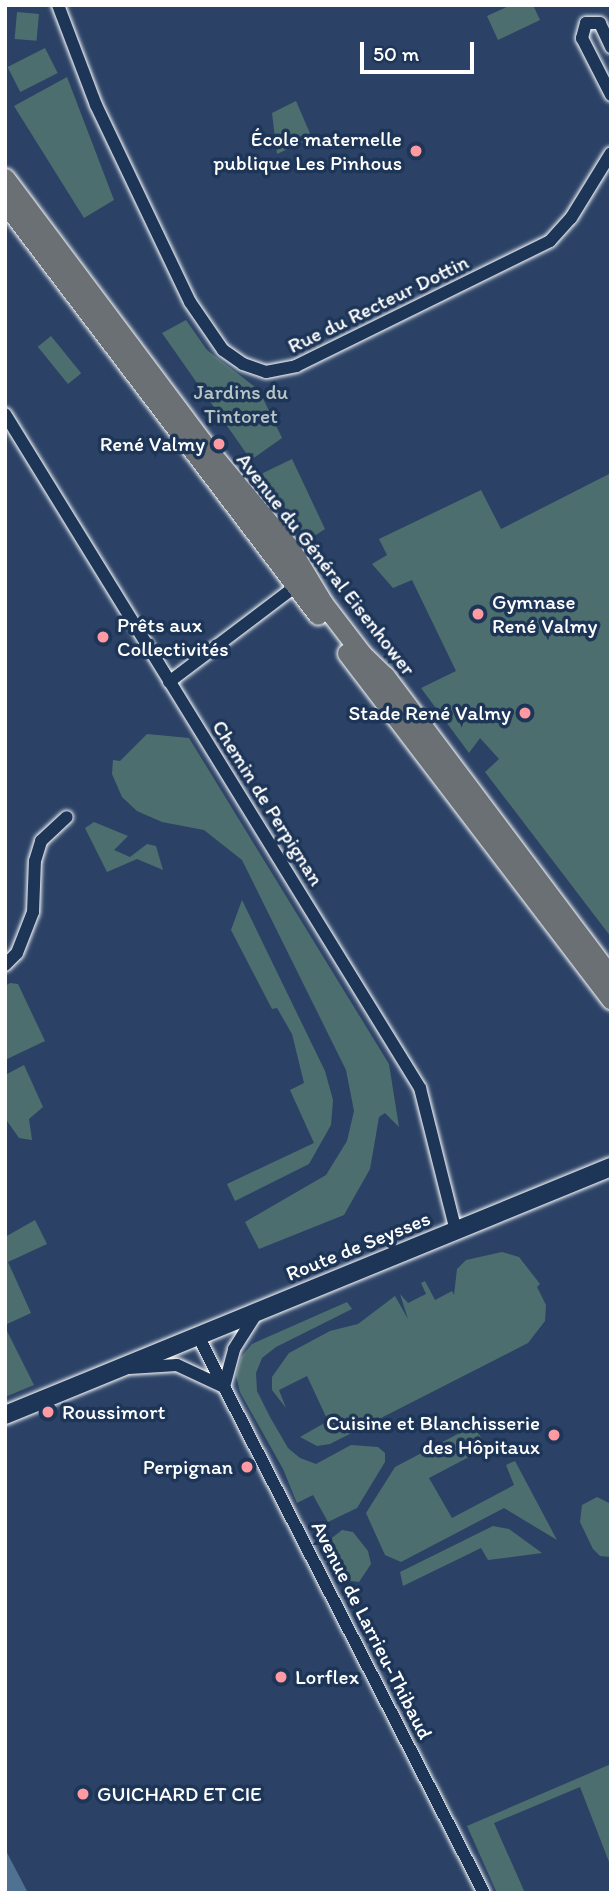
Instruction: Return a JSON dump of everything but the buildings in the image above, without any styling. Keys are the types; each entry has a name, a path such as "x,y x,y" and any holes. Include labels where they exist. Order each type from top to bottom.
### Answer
{"main road":[{"name":"Avenue du Général Eisenhower","path":"5,178 611,1000"},
{"name":"Avenue du Général Eisenhower","path":"5,203 303,581 362,653 385,676 611,977"},
{"name":"Route de Seysses","path":"5,1415 611,1167"}],"street":[{"name":"Rue du Recteur Dottin","path":"58,5 96,105 190,302 223,351 254,368 281,371 296,366 550,241 611,153"},
{"path":"611,47 600,23 586,23 582,38 611,96"},
{"name":"Chemin de Perpignan","path":"5,414 420,1088 456,1231"},
{"path":"169,682 303,581"},
{"path":"5,965 17,953 33,912 41,841 67,817"},
{"path":"224,1387 234,1349 258,1311"},
{"name":"Avenue de Larrieu-Thibaud","path":"198,1336 484,1893"},
{"name":"Route de Seysses","path":"122,1367 177,1365 224,1387"}],"green space":[{"path":"511,5 533,5 540,20 498,40 487,16"},
{"path":"17,12 39,14 37,41 15,39"},
{"path":"45,48 58,73 20,92 8,67"},
{"path":"67,77 114,200 84,218 14,106"},
{"path":"296,101 312,138 277,154 272,113"},
{"name":"Jardins du Tintoret","path":"186,320 207,350 259,390 282,438 251,460 162,333"},
{"path":"51,336 81,373 68,384 38,347"},
{"name":"Jardins du Tintoret","path":"292,459 325,529 308,540 261,474"},
{"name":"Stade René Valmy","path":"611,473 611,937 485,772 499,759 480,738 469,753 421,688 456,671 412,580 393,588 372,564 387,555 379,539 481,490 501,529"},
{"path":"147,734 189,738 389,1064 399,1127 385,1113 379,1117 370,1169 344,1215 259,1249 245,1222 326,1175 347,1141 354,1111 346,1070 242,860 204,830 162,822 137,811 122,797 112,774 113,760 120,761"},
{"path":"94,822 128,836 114,850 130,857 147,844 156,846 163,870 137,859 107,872 85,828"},
{"path":"242,900 325,1071 333,1100 331,1125 309,1164 235,1201 227,1184 314,1143 290,1090 304,1083 292,1034 277,1008 272,1009 231,930"},
{"path":"10,983 18,984 45,1041 5,1060 5,986"},
{"path":"24,1065 43,1107 29,1119 32,1140 19,1138 5,1118 5,1075"},
{"path":"35,1220 47,1244 8,1262 31,1313 5,1325 5,1237"},
{"path":"502,1252 519,1257 540,1284 537,1287 546,1305 545,1321 528,1343 330,1444 317,1446 300,1437 328,1421 307,1376 279,1390 286,1408 272,1390 272,1377 289,1353 330,1331 358,1324 395,1296 408,1319 400,1294 408,1303 426,1294 421,1283 425,1281 435,1300 452,1291 454,1295 457,1269 466,1260"},
{"path":"347,1302 352,1309 276,1347 262,1358 256,1373 257,1391 270,1417 288,1448 300,1458 316,1464 351,1445 378,1447 385,1453 385,1462 357,1508 328,1522 313,1495 297,1503 283,1469 240,1392 236,1375 241,1357 252,1344"},
{"path":"5,1327 34,1385 5,1397"},
{"path":"473,1426 488,1447 429,1478 452,1518 514,1485 506,1465 515,1461 557,1540 504,1508 401,1562 385,1555 366,1513 395,1467"},
{"path":"597,1497 611,1504 610,1557 600,1556 593,1549 580,1522 582,1505"},
{"path":"493,1526 509,1529 542,1553 488,1560 481,1548 403,1586 400,1572"},
{"path":"342,1530 353,1532 368,1551 371,1564 359,1582 337,1579 325,1561 328,1541"},
{"path":"611,1764 611,1867 580,1787 494,1823 525,1893 497,1893 467,1826"}],"water":[{"path":"5,1849 27,1891 28,1893 5,1893"}],"place":[{"name":"École maternelle publique Les Pinhous","path":"416,151"},
{"name":"René Valmy","path":"219,444"},
{"name":"Gymnase René Valmy","path":"478,614"},
{"name":"Prêts aux Collectivités","path":"103,637"},
{"name":"Stade René Valmy","path":"525,713"},
{"name":"Roussimort","path":"48,1412"},
{"name":"Cuisine et Blanchisserie des Hôpitaux","path":"554,1435"},
{"name":"Perpignan","path":"247,1467"},
{"name":"Lorflex","path":"281,1677"},
{"name":"GUICHARD ET CIE","path":"83,1794"}]}
